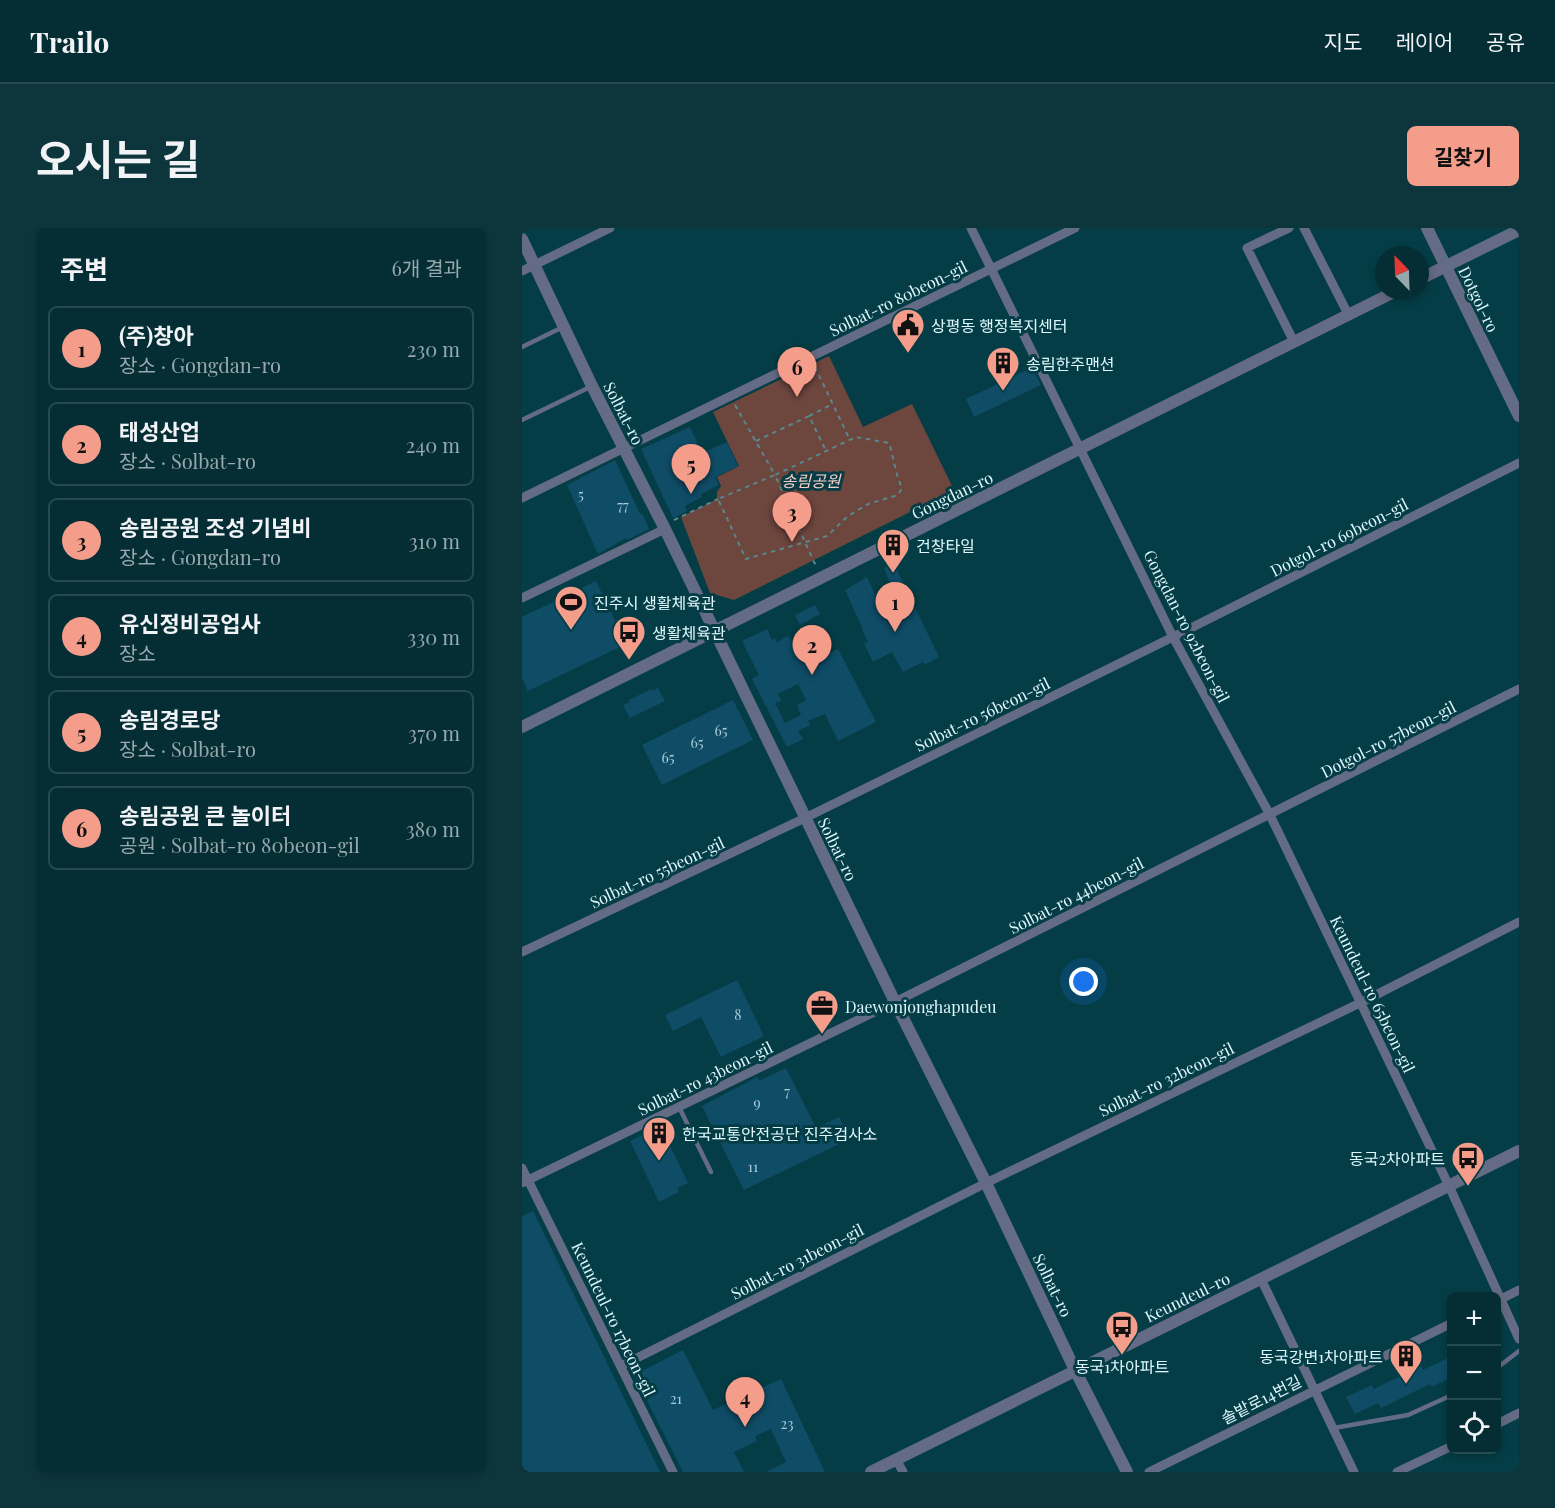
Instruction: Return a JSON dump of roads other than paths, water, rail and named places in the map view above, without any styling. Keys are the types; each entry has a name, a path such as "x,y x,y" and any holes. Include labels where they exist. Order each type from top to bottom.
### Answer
{"street":[{"path":"522,271 610,228"},
{"name":"Gongdan-ro 92beon-gil","path":"972,228 1173,637 1270,815"},
{"name":"Solbat-ro 80beon-gil","path":"522,498 1075,228"},
{"path":"1289,228 1247,248 1294,342"},
{"path":"1304,228 1348,315"},
{"name":"Dotgol-ro","path":"1427,228 1519,416"},
{"path":"1429,274 1519,230"},
{"name":"Solbat-ro","path":"522,239 713,633 1127,1472"},
{"name":"Gongdan-ro","path":"522,727 1378,300"},
{"name":"Dotgol-ro 69beon-gil","path":"1173,637 1519,463"},
{"path":"522,598 663,528"},
{"name":"Solbat-ro 56beon-gil","path":"805,818 1173,637"},
{"name":"Dotgol-ro 57beon-gil","path":"1270,815 1519,689"},
{"name":"Solbat-ro 44beon-gil","path":"895,1002 1270,815"},
{"name":"Keundeul-ro 65beon-gil","path":"1270,815 1449,1186 1495,1292"},
{"name":"Solbat-ro 55beon-gil","path":"522,952 805,818"},
{"name":"Solbat-ro 32beon-gil","path":"986,1183 1360,1003 1519,922"},
{"name":"Solbat-ro 43beon-gil","path":"525,1182 895,1002"},
{"name":"Keundeul-ro","path":"871,1472 1519,1151"},
{"name":"Keundeul-ro 17beon-gil","path":"522,1167 525,1182 621,1366 673,1472"},
{"name":"Solbat-ro 31beon-gil","path":"621,1366 986,1183"},
{"path":"1261,1279 1354,1472"},
{"path":"1501,1299 1519,1290"},
{"name":"Keundeul-ro 65beon-gil","path":"1501,1304 1519,1339"},
{"name":"솔밭로14번길","path":"1149,1472 1447,1325"},
{"path":"1501,1422 1519,1413"},
{"path":"1397,1472 1447,1448"},
{"path":"896,1459 903,1472"}],"lane":[{"path":"522,347 563,326"},
{"path":"522,420 592,386"},
{"path":"679,1107 711,1172"},
{"path":"1501,1365 1519,1351"},
{"path":"1333,1428 1408,1415 1447,1397"}],"place":[{"name":"상평동 행정복지센터","path":"908,354"},
{"name":"송림한주맨션","path":"1003,392"},
{"name":"송림공원 큰 놀이터","path":"797,397"},
{"name":"송림경로당","path":"691,494"},
{"name":"송림공원 조성 기념비","path":"792,542"},
{"name":"건창타일","path":"893,574"},
{"name":"진주시 생활체육관","path":"571,631"},
{"name":"(주)창아","path":"895,632"},
{"name":"생활체육관","path":"629,661"},
{"name":"태성산업","path":"812,675"},
{"name":"Daewonjonghapudeu","path":"822,1035"},
{"name":"한국교통안전공단 진주검사소","path":"659,1162"},
{"name":"동국2차아파트","path":"1468,1187"},
{"name":"동국1차아파트","path":"1122,1356"},
{"name":"동국강변1차아파트","path":"1406,1385"},
{"name":"유신정비공업사","path":"745,1427"}],"park label":[{"name":"송림공원","path":"811,480"}]}
